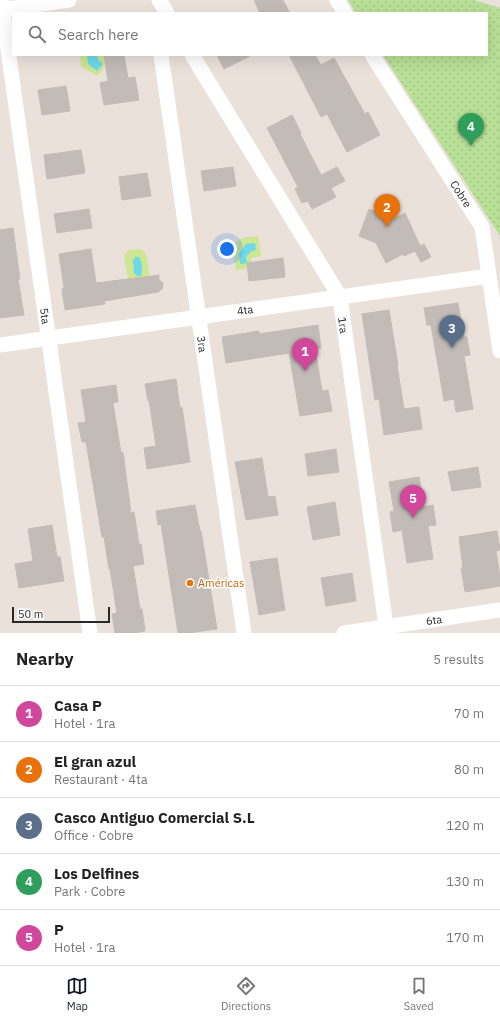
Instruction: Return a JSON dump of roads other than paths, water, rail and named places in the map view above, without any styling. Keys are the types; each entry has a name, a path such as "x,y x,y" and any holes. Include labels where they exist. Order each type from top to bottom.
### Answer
{"street":[{"path":"1,7 69,0"},
{"path":"153,0 155,12"},
{"path":"159,0 166,12"},
{"path":"337,0 344,12"},
{"name":"5ta","path":"1,7 90,633"},
{"name":"3ra","path":"161,56 244,633"},
{"name":"1ra","path":"193,56 340,297 386,630"},
{"name":"Cobre","path":"373,56 482,227 500,351"},
{"name":"4ta","path":"0,345 489,276"},
{"name":"6ta","path":"344,633 386,630 500,610"}],"water":[{"path":"87,56 97,56 103,64 97,71 88,64"},
{"path":"255,243 256,250 252,251 246,256 247,263 240,264 239,254 246,244"},
{"path":"135,257 139,257 141,261 141,276 137,276 134,273 133,261"}],"place":[{"name":"Los Delfines","path":"471,146"},
{"name":"El gran azul","path":"387,227"},
{"name":"Casco Antiguo Comercial S.L","path":"452,348"},
{"name":"Casa P","path":"305,371"},
{"name":"P","path":"413,518"},
{"name":"Américas","path":"190,583"}]}
